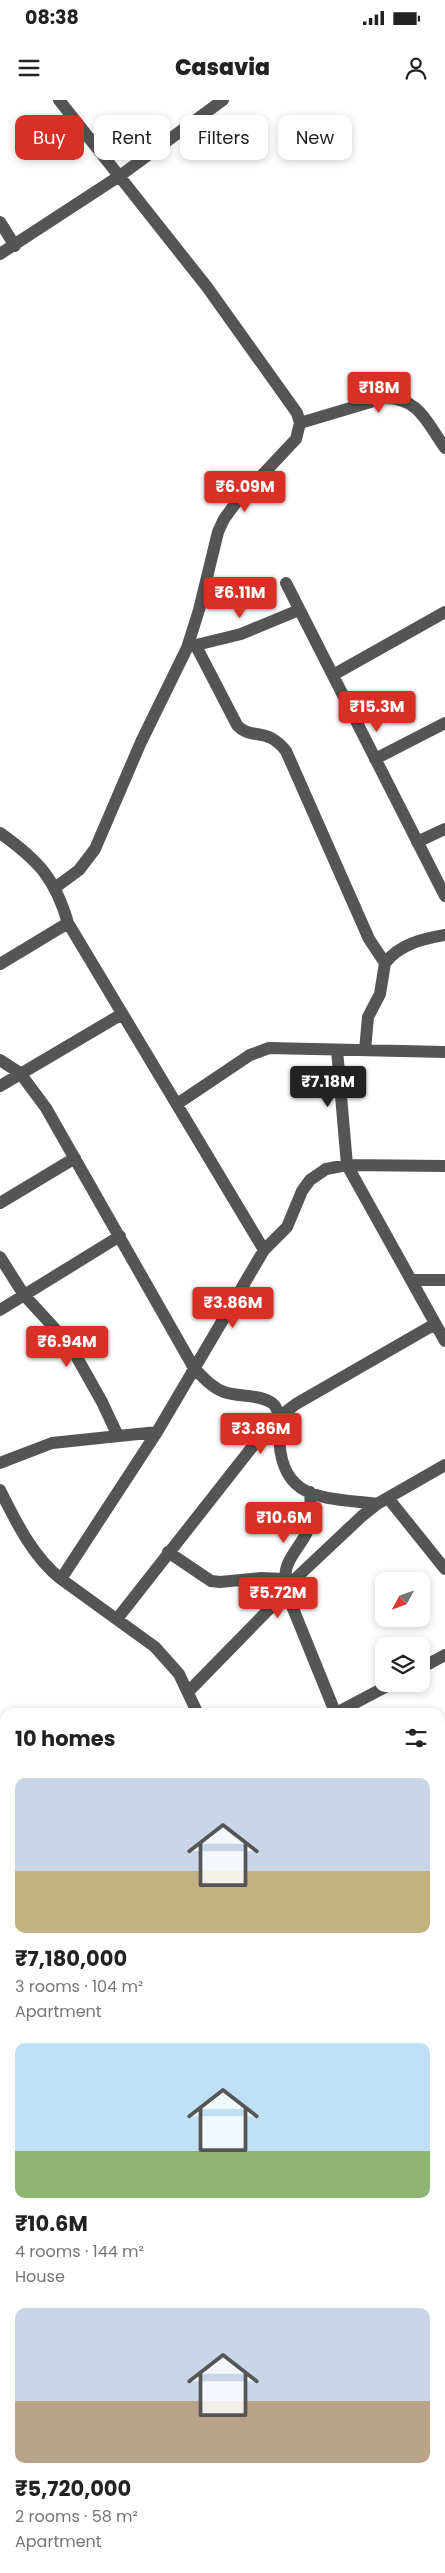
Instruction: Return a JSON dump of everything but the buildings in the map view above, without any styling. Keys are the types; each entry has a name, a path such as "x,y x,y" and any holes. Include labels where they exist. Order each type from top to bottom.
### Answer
{"street":[{"path":"56,887 79,870 95,849 141,742 191,647 218,532 224,519 235,504 296,439 300,423 297,413 208,287 59,100"},
{"path":"0,254 121,176 223,100"},
{"path":"0,222 15,246"},
{"path":"300,423 384,398 398,397 415,406 445,448"},
{"path":"286,583 445,896"},
{"path":"191,647 241,634 299,610"},
{"path":"333,675 445,612"},
{"path":"191,647 241,730 270,737 286,752 369,939 385,963"},
{"path":"375,759 445,723"},
{"path":"417,842 445,829"},
{"path":"0,833 37,861 56,887 68,923 264,1250"},
{"path":"0,964 68,923"},
{"path":"365,1050 368,1017 380,994 385,963 405,946 417,940 445,934"},
{"path":"0,1086 122,1014"},
{"path":"177,1104 259,1051 268,1048 445,1052"},
{"path":"337,1050 347,1165 445,1341"},
{"path":"0,1060 20,1073 46,1108 194,1368 217,1389 272,1403 278,1416 278,1445 288,1477 298,1486 310,1492 335,1499 383,1501 445,1569"},
{"path":"0,1203 75,1158"},
{"path":"61,1580 157,1432 264,1250 287,1226 302,1191 310,1180 326,1169 347,1165 445,1166"},
{"path":"0,1310 120,1236"},
{"path":"0,1257 24,1295 70,1345 102,1402 118,1436"},
{"path":"411,1280 445,1280"},
{"path":"117,1619 259,1435 278,1416 435,1324"},
{"path":"0,1463 52,1443 157,1432"},
{"path":"188,1692 278,1600 286,1588 306,1568 383,1501 445,1465"},
{"path":"0,1490 34,1549 49,1570 162,1653 179,1674 195,1708"},
{"path":"310,1492 312,1509 310,1522 306,1534 288,1564 286,1588 288,1600 334,1708"},
{"path":"168,1552 211,1581 220,1582 260,1578 286,1588"},
{"path":"430,1663 445,1655"},
{"path":"344,1708 375,1692"}]}
